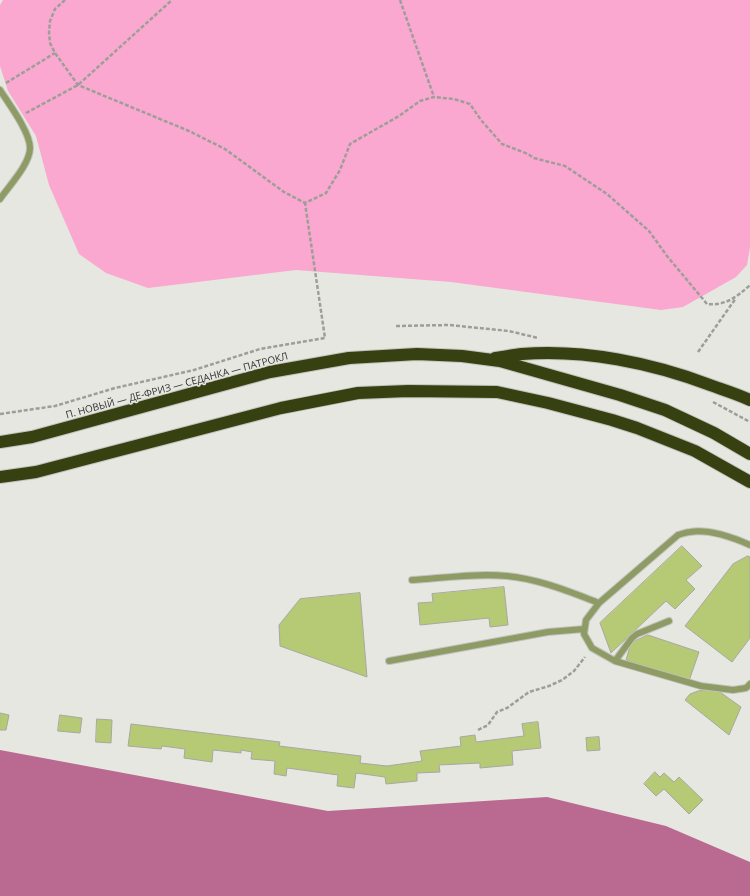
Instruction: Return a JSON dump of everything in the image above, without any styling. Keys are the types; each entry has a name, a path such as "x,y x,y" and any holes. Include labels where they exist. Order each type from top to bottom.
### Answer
{"highway":[{"name":"П. НОВЫЙ — ДЕ-ФРИЗ — СЕДАНКА — ПАТРОКЛ","path":"0,442 32,437 270,372 349,358 417,354 462,356 500,361 620,395 664,410 714,433 750,454"},
{"path":"485,359 522,354 595,356 638,363 691,377 750,400"},
{"path":"0,477 36,472 281,408 358,393 408,391 497,392 548,403 612,420 637,428 695,451 750,482"}],"lane":[{"path":"0,90 26,133 30,149 25,163 0,198"},
{"path":"750,545 723,536 703,532 691,532 678,536 599,603 586,620 584,629 584,634 592,648 615,661 701,686 733,690 746,688 750,684"},
{"path":"412,580 491,575 509,576 533,581 599,603"},
{"path":"615,661 636,634 669,621"},
{"path":"389,660 548,632 584,629"}],"path":[{"path":"65,0 55,9 50,21 50,43 55,53 78,85 189,131 225,149 284,192 305,203"},
{"path":"16,115 27,112 78,85 172,0"},
{"path":"400,0 434,97"},
{"path":"0,86 55,53"},
{"path":"305,203 326,193 340,170 350,144 400,116 420,101 434,97 454,99 470,104 502,144 528,154 534,158 565,166 607,194 649,231 666,256 707,304 714,305 736,298"},
{"path":"0,414 55,406 115,388 194,370 260,349 325,338 305,203"},
{"path":"698,352 736,298 750,285"},
{"path":"478,730 488,725 497,712 507,708 529,692 562,680 574,671 592,648"}],"shaded area":[{"path":"3,0 750,0 750,247 747,265 736,277 683,307 661,310 451,282 296,270 148,288 106,273 79,254 49,185 36,136 8,91 0,66 0,5"},
{"path":"0,750 328,811 547,797 666,826 750,862 750,896 0,896"}],"building":[{"path":"682,546 702,566 686,580 695,589 675,609 666,601 611,653 600,623"},
{"path":"748,556 750,557 750,638 732,662 685,626 733,564"},
{"path":"504,587 508,625 490,627 489,618 420,625 418,603 433,602 432,594"},
{"path":"360,593 367,677 280,646 279,625 300,599"},
{"path":"648,635 699,652 689,681 626,660 631,643"},
{"path":"708,690 720,692 741,707 729,735 685,700 690,694"},
{"path":"0,713 9,715 6,730 0,730"},
{"path":"60,715 82,718 80,733 58,731"},
{"path":"97,719 112,720 111,743 96,742"},
{"path":"538,722 541,748 512,751 513,765 480,768 480,763 439,765 440,772 417,773 417,781 386,784 385,777 356,773 354,788 337,786 338,775 287,768 286,776 274,774 275,761 251,759 252,752 241,750 241,753 213,750 212,762 184,758 185,749 162,746 161,749 128,746 131,724 280,742 279,746 361,756 360,763 387,766 422,761 420,751 461,746 460,737 475,735 476,742 524,736 522,724"},
{"path":"599,737 600,750 587,751 586,738"},
{"path":"655,772 660,777 664,773 674,782 679,777 703,800 689,814 664,789 656,796 644,784"}]}
